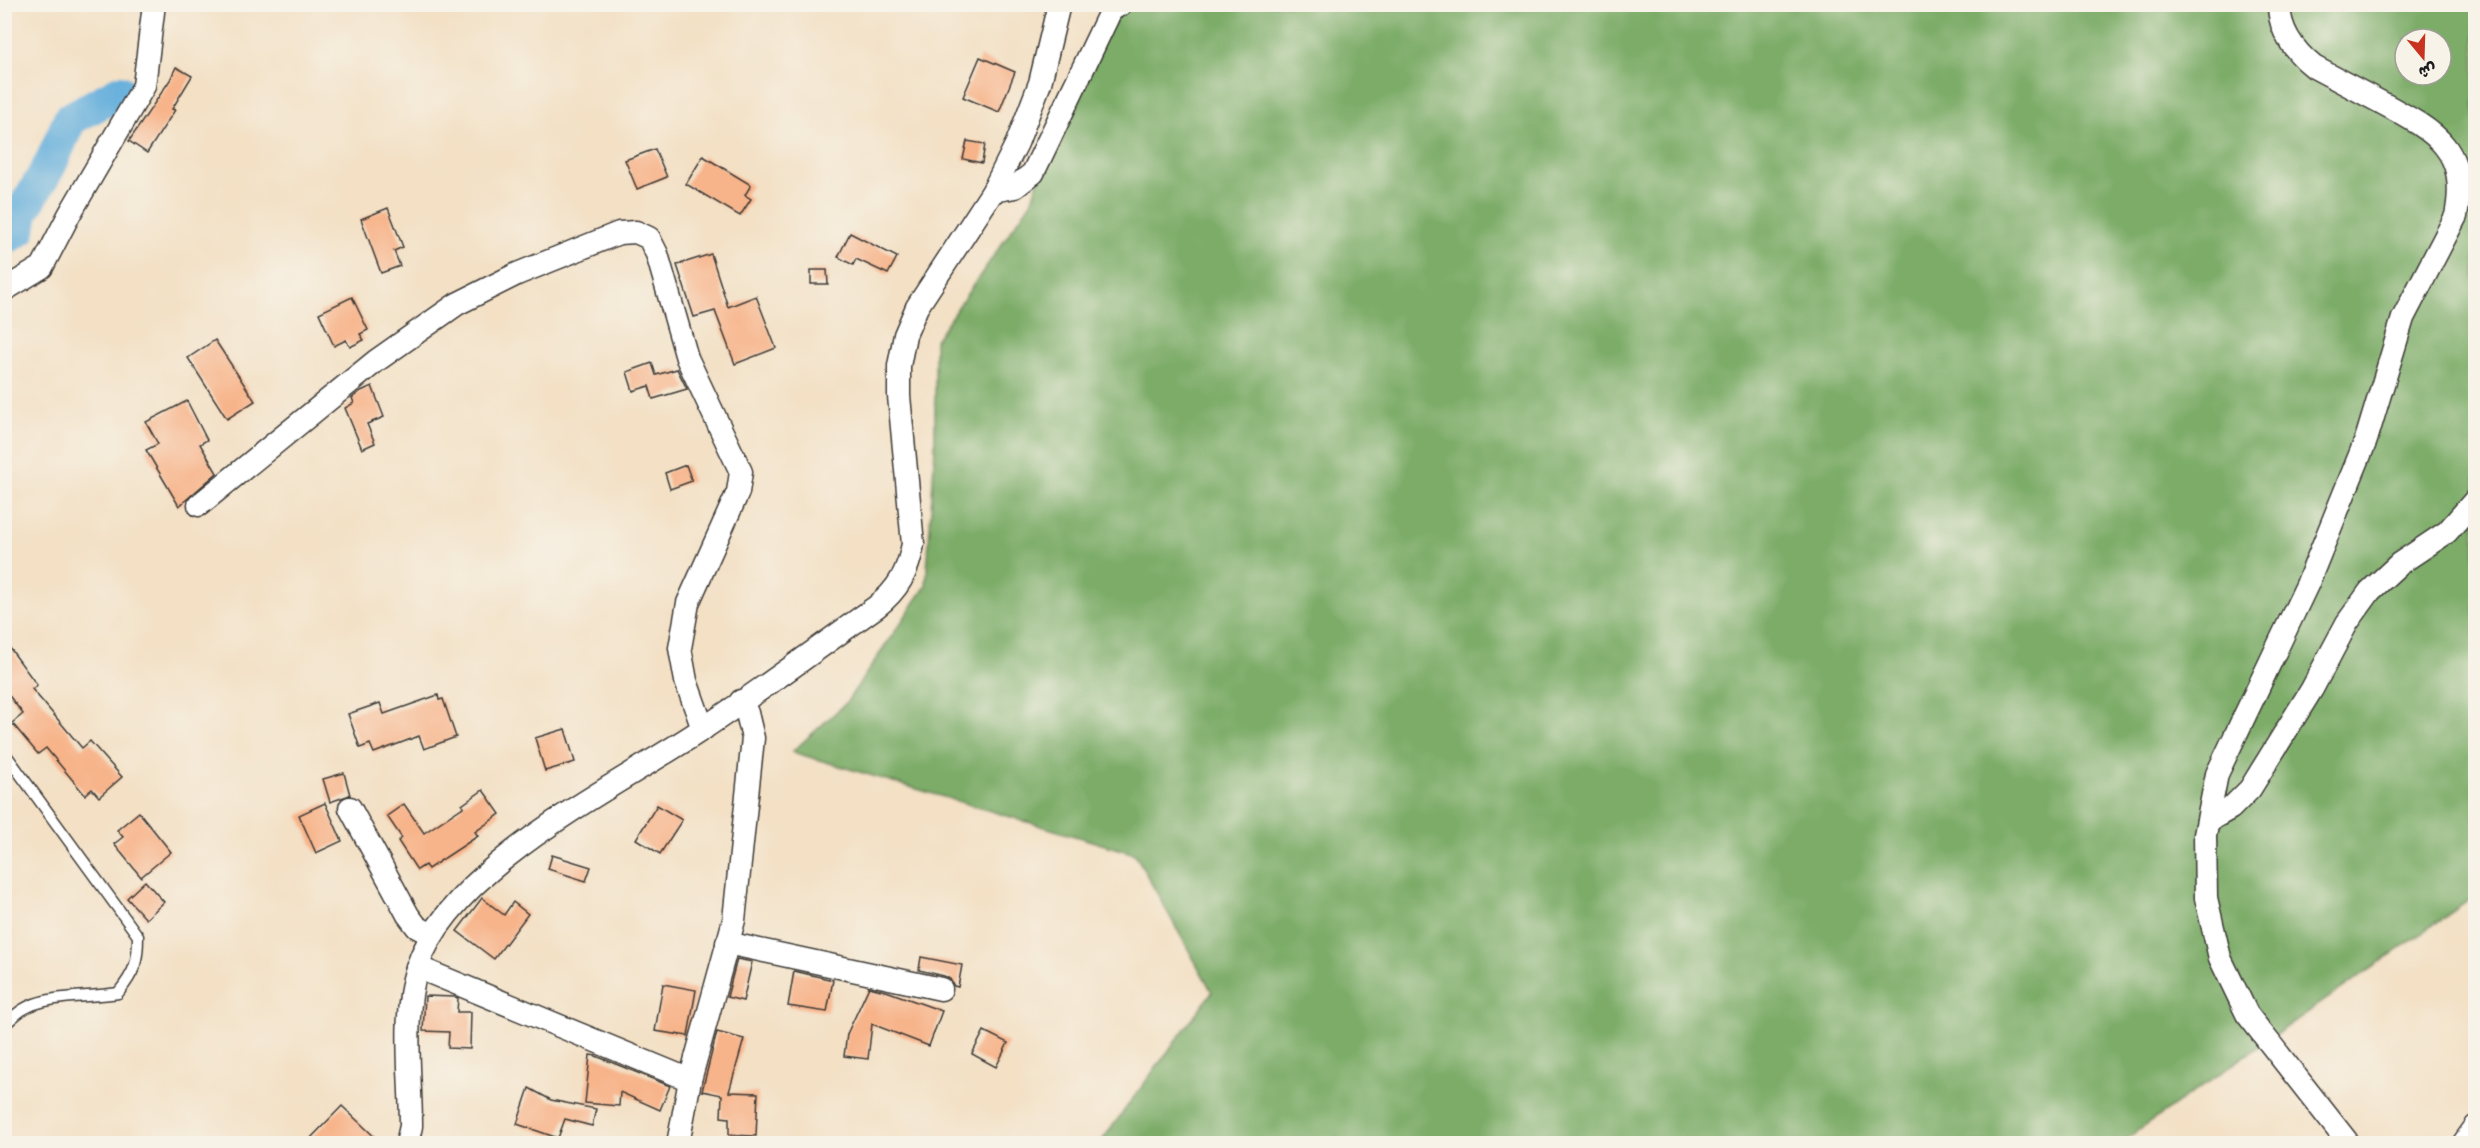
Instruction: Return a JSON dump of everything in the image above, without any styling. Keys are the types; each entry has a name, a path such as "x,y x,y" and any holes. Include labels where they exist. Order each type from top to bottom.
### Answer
{"street":[{"path":"4,290 42,267 69,215 144,86 154,4"},
{"path":"407,1143 411,1126 409,1001 417,967 432,935 452,908 517,847 703,729 891,596 902,580 910,563 913,544 899,396 899,366 905,335 917,307 993,191 1017,143 1040,83 1059,4"},
{"path":"993,191 1015,187 1033,173 1093,44 1111,10 1121,4"},
{"path":"2279,4 2282,26 2289,42 2300,56 2314,67 2424,126 2448,150 2459,182 2460,200 2456,216 2403,318 2366,440 2307,585 2217,774 2205,835 2206,898 2220,958 2247,1014 2349,1143"},
{"path":"199,506 376,361 458,304 517,274 619,233 636,232 650,238 657,254 687,358 741,471 738,492 688,603 680,648 686,681 703,729"},
{"path":"2208,821 2231,808 2250,789 2312,689 2348,623 2370,591 2399,564 2447,532 2475,499"},
{"path":"678,1143 690,1080 734,920 753,738 747,713 741,701"},
{"path":"350,808 408,915 417,927 432,935"},
{"path":"727,943 941,989"},
{"path":"417,967 690,1080"},
{"path":"2463,1143 2475,1126"}],"lane":[{"path":"4,752 138,936 138,961 130,978 118,993 55,999 24,1009 4,1025"}],"green space":[{"path":"1114,5 2475,5 2475,896 2120,1143 1100,1143 1212,992 1135,854 792,752 846,703 926,586 935,448 935,340 1031,202 1059,121"}],"building":[{"path":"980,57 1015,72 999,112 963,97"},
{"path":"176,67 192,76 172,109 175,110 147,153 129,141 170,80"},
{"path":"967,141 985,144 982,163 963,159"},
{"path":"655,149 667,177 637,189 625,160"},
{"path":"703,156 751,185 745,195 751,199 740,216 686,184"},
{"path":"388,208 403,247 394,251 400,266 381,273 361,219"},
{"path":"850,233 897,257 888,274 856,259 853,265 838,257"},
{"path":"711,254 728,307 756,296 776,348 735,364 715,311 694,317 677,265"},
{"path":"811,270 827,270 828,284 811,284"},
{"path":"352,297 368,330 360,334 364,340 350,347 346,340 334,346 319,313"},
{"path":"215,340 255,401 227,419 188,358"},
{"path":"652,363 656,375 677,369 687,389 653,399 649,386 633,391 627,372"},
{"path":"372,386 384,417 367,424 375,443 362,449 345,408 354,403 352,398"},
{"path":"187,401 207,440 200,444 217,473 179,506 146,450 158,444 146,422"},
{"path":"686,465 692,481 670,489 665,473"},
{"path":"4,640 37,685 32,689 82,748 90,741 122,777 99,797 92,789 85,795 46,748 38,754 12,723 23,714 4,689"},
{"path":"438,695 439,700 443,699 456,737 424,749 419,736 374,753 370,744 360,748 348,714 380,703 384,714"},
{"path":"565,729 575,762 545,771 535,738"},
{"path":"344,773 350,795 330,802 323,779"},
{"path":"483,790 500,814 475,832 478,836 428,869 425,865 417,870 398,841 402,838 387,816 404,804 424,833 463,807 462,805"},
{"path":"325,803 342,841 316,853 299,815"},
{"path":"657,805 682,820 660,854 636,839"},
{"path":"139,812 171,852 141,877 114,844 123,837 117,830"},
{"path":"552,855 591,867 586,881 548,869"},
{"path":"145,881 164,902 146,919 127,898"},
{"path":"482,898 504,915 513,902 528,914 494,959 457,931"},
{"path":"921,957 962,965 958,987 944,976 919,970"},
{"path":"737,959 752,962 743,1001 727,997"},
{"path":"794,971 833,980 827,1012 788,1006"},
{"path":"663,984 696,990 688,1036 655,1031"},
{"path":"869,987 942,1011 929,1046 872,1024 868,1059 844,1056 847,1034"},
{"path":"425,996 458,998 457,1012 471,1012 470,1049 448,1048 449,1032 423,1031"},
{"path":"984,1031 1008,1043 996,1067 972,1054"},
{"path":"717,1032 744,1039 729,1092 758,1093 756,1136 729,1135 729,1118 721,1117 722,1095 702,1091"},
{"path":"590,1055 670,1086 660,1110 620,1092 619,1106 585,1103"},
{"path":"529,1088 551,1100 596,1109 592,1126 565,1119 558,1138 517,1124"},
{"path":"342,1106 381,1143 306,1143"}],"waterway":[{"path":"4,239 19,230 22,212 50,165 70,119 120,92"}]}
